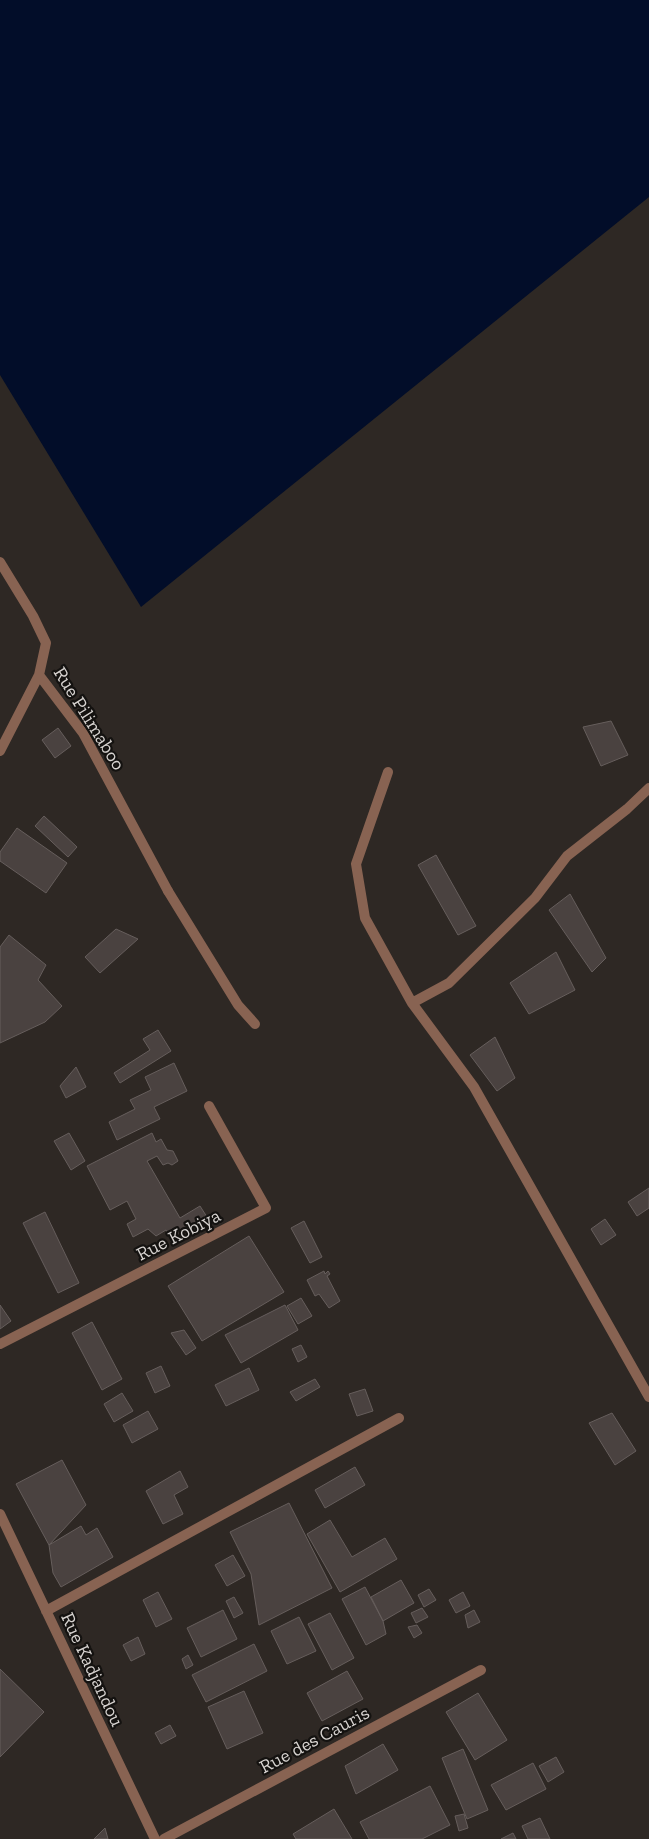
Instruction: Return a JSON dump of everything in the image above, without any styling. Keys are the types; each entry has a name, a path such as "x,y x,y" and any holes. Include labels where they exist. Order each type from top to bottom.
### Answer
{"street":[{"name":"Rue Pilimaboo","path":"0,562 33,616 46,643 39,675 83,734 168,891 238,1005 255,1024"},
{"path":"0,751 39,675"},
{"path":"388,772 356,864 364,918 412,1003 474,1087 649,1397"},
{"path":"412,1003 449,983 535,898 567,856 627,809 649,788"},
{"name":"Rue Kobiya","path":"0,1344 266,1208 209,1106"},
{"path":"46,1611 399,1418"},
{"name":"Rue Kadjandou","path":"0,1514 155,1839"},
{"name":"Rue des Cauris","path":"164,1839 481,1670"}],"water":[{"path":"0,0 649,0 649,197 141,607 0,375"}],"building":[{"path":"611,721 628,755 601,766 583,727"},
{"path":"58,728 71,746 55,758 42,740"},
{"path":"44,816 77,847 68,857 35,826"},
{"path":"17,828 67,863 46,893 0,861 0,852"},
{"path":"436,855 476,926 458,935 418,865"},
{"path":"570,894 606,958 592,972 549,910"},
{"path":"116,929 138,939 100,973 85,957"},
{"path":"9,935 46,965 38,980 62,1006 45,1022 0,1043 0,947"},
{"path":"556,952 575,990 529,1014 510,983"},
{"path":"158,1030 171,1051 120,1083 114,1073 150,1050 143,1039"},
{"path":"495,1037 515,1078 497,1091 470,1055"},
{"path":"174,1063 187,1091 154,1107 160,1119 117,1140 109,1122 135,1109 130,1100 151,1090 145,1077"},
{"path":"76,1067 86,1087 66,1098 60,1086"},
{"path":"69,1133 85,1161 71,1170 54,1141"},
{"path":"152,1133 156,1142 161,1139 167,1150 173,1151 178,1161 172,1165 168,1163 163,1165 157,1156 147,1161 180,1218 200,1206 207,1217 170,1238 166,1230 156,1236 148,1229 133,1237 127,1224 136,1219 127,1201 110,1210 87,1166"},
{"path":"649,1188 649,1208 637,1216 628,1202"},
{"path":"45,1212 79,1283 58,1293 23,1223"},
{"path":"605,1219 616,1235 601,1245 591,1229"},
{"path":"304,1221 322,1257 310,1263 291,1228"},
{"path":"249,1236 284,1292 202,1341 168,1286"},
{"path":"324,1271 325,1274 328,1271 330,1274 327,1276 340,1301 329,1308 319,1294 315,1296 307,1280"},
{"path":"301,1298 312,1316 298,1324 287,1306"},
{"path":"0,1305 11,1321 0,1329"},
{"path":"285,1305 298,1330 241,1363 225,1335"},
{"path":"92,1322 122,1379 102,1390 72,1333"},
{"path":"184,1330 196,1348 186,1355 171,1333"},
{"path":"301,1345 307,1357 298,1362 292,1349"},
{"path":"161,1366 170,1386 155,1393 146,1373"},
{"path":"249,1368 259,1390 226,1406 215,1385"},
{"path":"315,1379 320,1387 296,1401 290,1392"},
{"path":"365,1389 373,1411 357,1416 349,1394"},
{"path":"122,1393 133,1411 114,1422 104,1404"},
{"path":"148,1411 158,1429 132,1443 123,1425"},
{"path":"612,1413 636,1451 615,1465 589,1423"},
{"path":"62,1460 86,1505 49,1545 16,1484"},
{"path":"355,1467 365,1485 325,1508 315,1490"},
{"path":"180,1471 188,1487 174,1495 183,1514 163,1524 146,1491"},
{"path":"289,1503 332,1588 259,1625 251,1574 230,1532"},
{"path":"330,1520 352,1557 385,1538 397,1559 340,1592 307,1534"},
{"path":"81,1526 86,1535 97,1528 113,1557 61,1587 53,1573 49,1545"},
{"path":"233,1555 245,1576 227,1586 215,1565"},
{"path":"401,1580 414,1603 383,1621 371,1597"},
{"path":"365,1587 383,1621 386,1634 366,1645 342,1599"},
{"path":"429,1589 436,1600 424,1607 418,1595"},
{"path":"158,1592 172,1619 156,1627 143,1600"},
{"path":"463,1592 470,1606 456,1613 449,1600"},
{"path":"234,1597 243,1613 234,1618 226,1601"},
{"path":"422,1608 428,1617 416,1623 411,1613"},
{"path":"223,1610 237,1639 201,1657 187,1628"},
{"path":"474,1610 480,1622 468,1628 465,1615"},
{"path":"330,1613 354,1658 332,1670 308,1624"},
{"path":"299,1617 316,1651 287,1664 271,1631"},
{"path":"417,1625 422,1633 414,1638 408,1627"},
{"path":"138,1637 145,1654 131,1661 123,1645"},
{"path":"254,1644 267,1671 206,1702 192,1675"},
{"path":"188,1655 193,1665 186,1669 182,1659"},
{"path":"0,1669 44,1712 0,1757"},
{"path":"347,1671 363,1699 322,1721 307,1693"},
{"path":"244,1691 263,1733 227,1749 208,1707"},
{"path":"478,1693 507,1740 475,1760 446,1712"},
{"path":"170,1725 176,1736 161,1744 155,1733"},
{"path":"383,1744 398,1770 356,1794 345,1766"},
{"path":"463,1749 488,1810 467,1819 442,1758"},
{"path":"556,1757 564,1772 548,1782 539,1766"},
{"path":"533,1763 546,1789 506,1810 491,1785"},
{"path":"430,1786 450,1825 422,1839 369,1839 360,1822"},
{"path":"334,1809 352,1839 296,1839 293,1834"},
{"path":"464,1814 468,1828 459,1831 455,1816"},
{"path":"540,1818 550,1839 528,1839 522,1826"},
{"path":"105,1828 108,1839 94,1839"},
{"path":"513,1833 516,1839 501,1839"}]}
